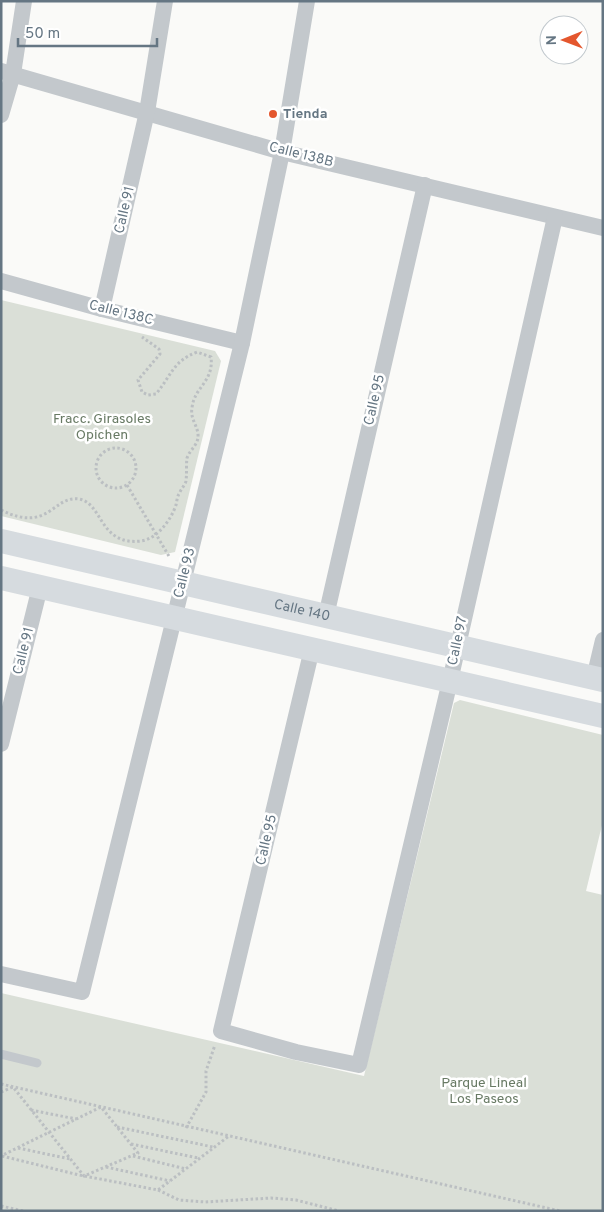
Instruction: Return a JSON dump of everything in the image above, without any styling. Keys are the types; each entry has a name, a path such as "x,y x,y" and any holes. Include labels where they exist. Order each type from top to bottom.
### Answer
{"street":[{"path":"1,115 7,72 24,1"},
{"name":"Calle 91","path":"102,309 147,112 165,1"},
{"path":"282,152 307,1"},
{"name":"Calle 138B","path":"7,72 282,152 603,228"},
{"name":"Calle 93","path":"1,974 82,992 242,343 282,152"},
{"name":"Calle 95","path":"326,616 425,185"},
{"name":"Calle 97","path":"221,1031 296,1052 359,1065 450,681 555,217"},
{"name":"Calle 138C","path":"1,280 102,309 242,343"},
{"name":"Calle 140","path":"1,540 598,679"},
{"path":"1,578 603,716"},
{"name":"Calle 91","path":"1,744 40,587"},
{"path":"598,679 603,640"},
{"name":"Calle 95","path":"221,1031 312,649"}],"lane":[{"path":"1,1054 37,1063"}],"path":[{"path":"1,510 21,518 35,518 48,514 71,499 79,499 89,503 106,530 119,537 141,541 157,535 176,505 177,496 186,482 188,456 196,445 198,434 191,409 197,394 206,384 212,369 212,363 211,357 198,352 184,358 170,373 156,394 148,395 142,392 138,380 160,354 159,349 136,333"},
{"path":"119,448 130,454 134,459 136,472 127,485 118,488 111,487 100,480 97,474 98,461 106,451 119,448"},
{"path":"127,485 170,558"},
{"path":"186,1128 206,1092 206,1071 221,1031"},
{"path":"1,1084 186,1128 229,1136 560,1211"},
{"path":"1,1092 13,1087"},
{"path":"13,1087 84,1176"},
{"path":"1,1156 101,1108"},
{"path":"84,1176 138,1153 101,1108"},
{"path":"30,1110 77,1119"},
{"path":"116,1127 214,1147"},
{"path":"158,1190 229,1136"},
{"path":"130,1144 199,1158"},
{"path":"17,1148 70,1159"},
{"path":"1,1156 84,1176 158,1190 179,1200 205,1202 271,1198 296,1200 339,1211"},
{"path":"132,1156 186,1169"},
{"path":"106,1167 170,1181"},
{"path":"1,1206 23,1211"}],"green space":[{"name":"Fracc. Girasoles Opichen","path":"1,300 215,351 221,361 175,552 161,555 1,516"},
{"name":"Parque Lineal Los Paseos","path":"460,700 603,735 603,821 586,891 603,895 603,1211 1,1211 1,993 364,1076 454,703"}],"place":[{"name":"Tienda","path":"273,114"}]}
